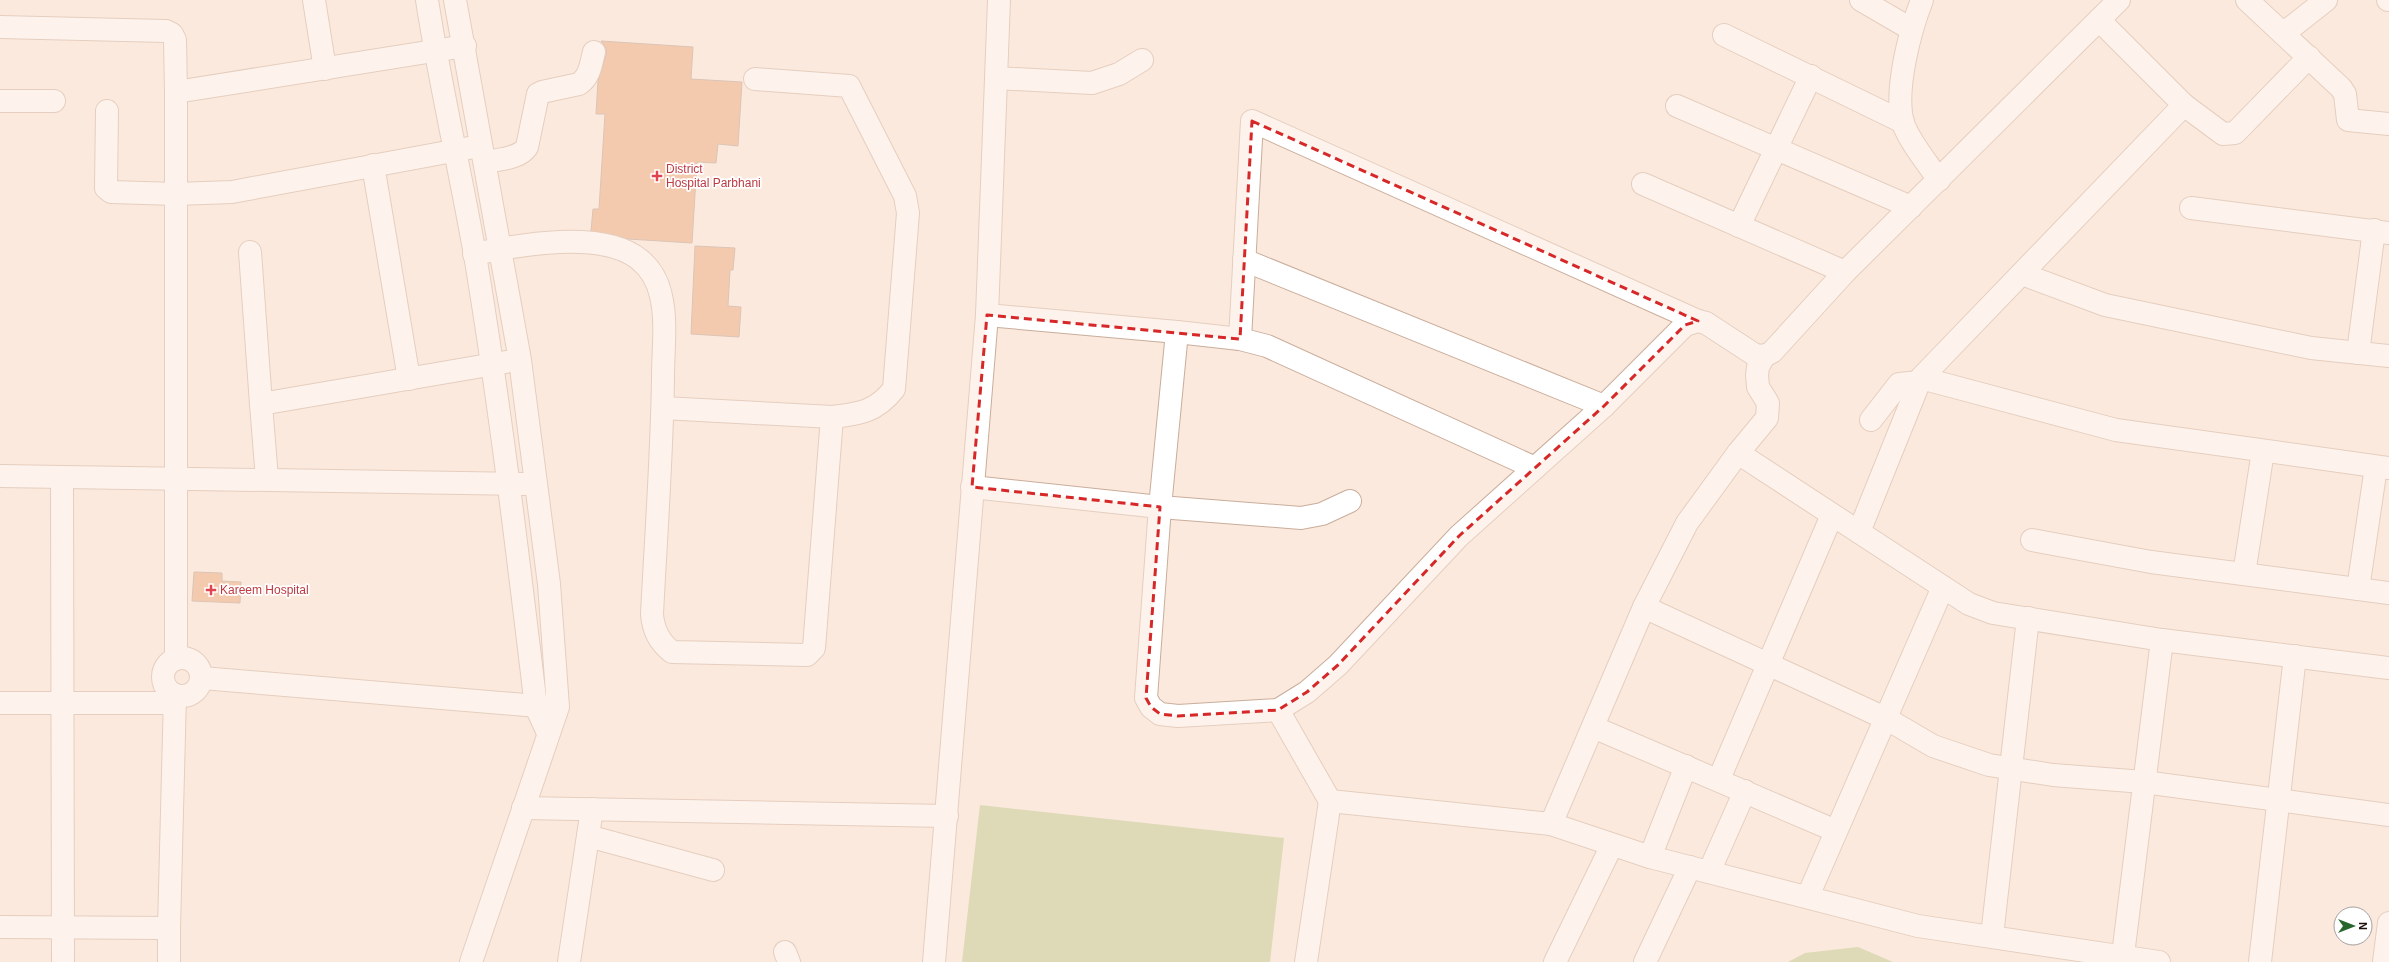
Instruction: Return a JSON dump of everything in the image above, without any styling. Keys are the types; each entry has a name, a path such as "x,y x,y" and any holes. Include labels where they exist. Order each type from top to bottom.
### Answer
{"street":[{"path":"314,0 325,69"},
{"path":"427,0 435,52 474,254 492,364 510,484 536,707 548,733"},
{"path":"455,0 520,360 549,584 558,707 471,962"},
{"path":"934,962 947,816 986,315 999,0"},
{"path":"1861,0 1911,29"},
{"path":"1922,0 1911,29 1902,95 1903,122 1939,180"},
{"path":"1551,824 1644,607 1687,523 1738,454 1768,418 1768,403 1758,387 1757,375 1758,367 1764,356 1772,352 1845,272 2119,0"},
{"path":"2247,0 2284,33 2344,91 2348,120 2389,124"},
{"path":"2284,33 2326,0"},
{"path":"2099,20 2184,105 2223,134 2235,133 2309,57"},
{"path":"0,27 166,31 172,34 175,40 176,659"},
{"path":"1724,35 1903,122"},
{"path":"176,92 435,52 464,46"},
{"path":"108,111 106,188 111,192 176,194 232,192 454,150 518,156 524,152 527,147 538,94 579,84 583,81 587,77 594,52"},
{"path":"996,78 1092,83 1119,74 1142,60"},
{"path":"1739,226 1811,76"},
{"path":"663,408 832,417 868,411 878,406 894,389 908,204 849,86 755,79"},
{"path":"0,101 54,101"},
{"path":"1859,532 1921,380 2184,105"},
{"path":"1677,106 1911,207"},
{"path":"1240,339 1252,121 1698,321 1706,323 1755,354 1764,356"},
{"path":"373,165 409,379"},
{"path":"1643,184 1845,272"},
{"path":"2191,208 2382,231 2358,353"},
{"path":"474,254 501,249 577,242 624,250 639,259 650,270 658,283 662,297 663,408 652,614 653,627 659,638 666,647 678,653 806,655 814,648 832,417"},
{"path":"250,252 267,480"},
{"path":"1244,260 1604,406"},
{"path":"2022,274 2105,304 2311,348 2389,356"},
{"path":"986,315 1177,332 1240,339 1267,346 1535,468"},
{"path":"1177,332 1160,508 1146,698 1151,707 1160,714 1178,716 1278,710 1308,692 1338,665 1459,536 1604,406 1685,325 1698,321"},
{"path":"261,404 520,360"},
{"path":"1871,420 1899,384 1921,380 2116,430 2382,467 2358,589"},
{"path":"2244,574 2263,451"},
{"path":"1738,454 1969,604 1993,613 2162,640 2389,668"},
{"path":"0,476 536,484"},
{"path":"62,477 63,962"},
{"path":"972,488 1160,508 1301,518 1322,514 1350,501"},
{"path":"1719,779 1832,515"},
{"path":"2032,540 2151,562 2389,593"},
{"path":"522,586 549,584"},
{"path":"1808,896 1836,830 1887,719 1943,587"},
{"path":"1644,607 1769,663 1887,719 1933,746 1989,765 2011,770 2144,782 2389,815"},
{"path":"1992,936 2028,618"},
{"path":"2123,955 2162,640"},
{"path":"2260,962 2295,656"},
{"path":"0,703 63,703 175,699 193,694 199,687 202,678 200,669 194,662 185,658 176,659 168,664 164,677 168,690 175,699 169,962"},
{"path":"202,678 536,707 558,707"},
{"path":"1278,710 1330,801 1306,962"},
{"path":"1593,727 1719,779 1836,830"},
{"path":"1650,857 1686,766"},
{"path":"1645,962 1745,791"},
{"path":"1330,801 1551,824 1650,857 1808,896 1918,926 1992,936 2078,955 2123,955 2150,961"},
{"path":"523,808 947,816"},
{"path":"569,962 592,809"},
{"path":"588,836 713,870"},
{"path":"1555,962 1612,845"},
{"path":"2384,962 2389,923"},
{"path":"0,927 169,928"}],"highlighted area":[{"path":"1252,121 1698,321 1685,325 1604,406 1459,536 1338,665 1307,692 1278,710 1178,716 1160,714 1151,707 1146,698 1160,507 972,487 987,315 1240,339"}],"green space":[{"path":"980,805 1284,838 1270,962 962,962"},
{"path":"1858,947 1893,962 1788,962 1805,953"}],"building":[{"path":"601,41 693,47 691,79 742,82 738,146 718,144 716,163 697,162 692,243 628,239 591,231 593,209 599,209 605,114 596,114 598,81 606,55 606,48"},
{"path":"695,246 735,248 733,270 730,270 728,306 741,307 739,337 691,334"},
{"path":"194,572 222,573 222,581 241,582 240,603 192,601"}],"place":[{"name":"District Hospital Parbhani","path":"657,176"},
{"name":"Kareem Hospital","path":"211,590"}]}
